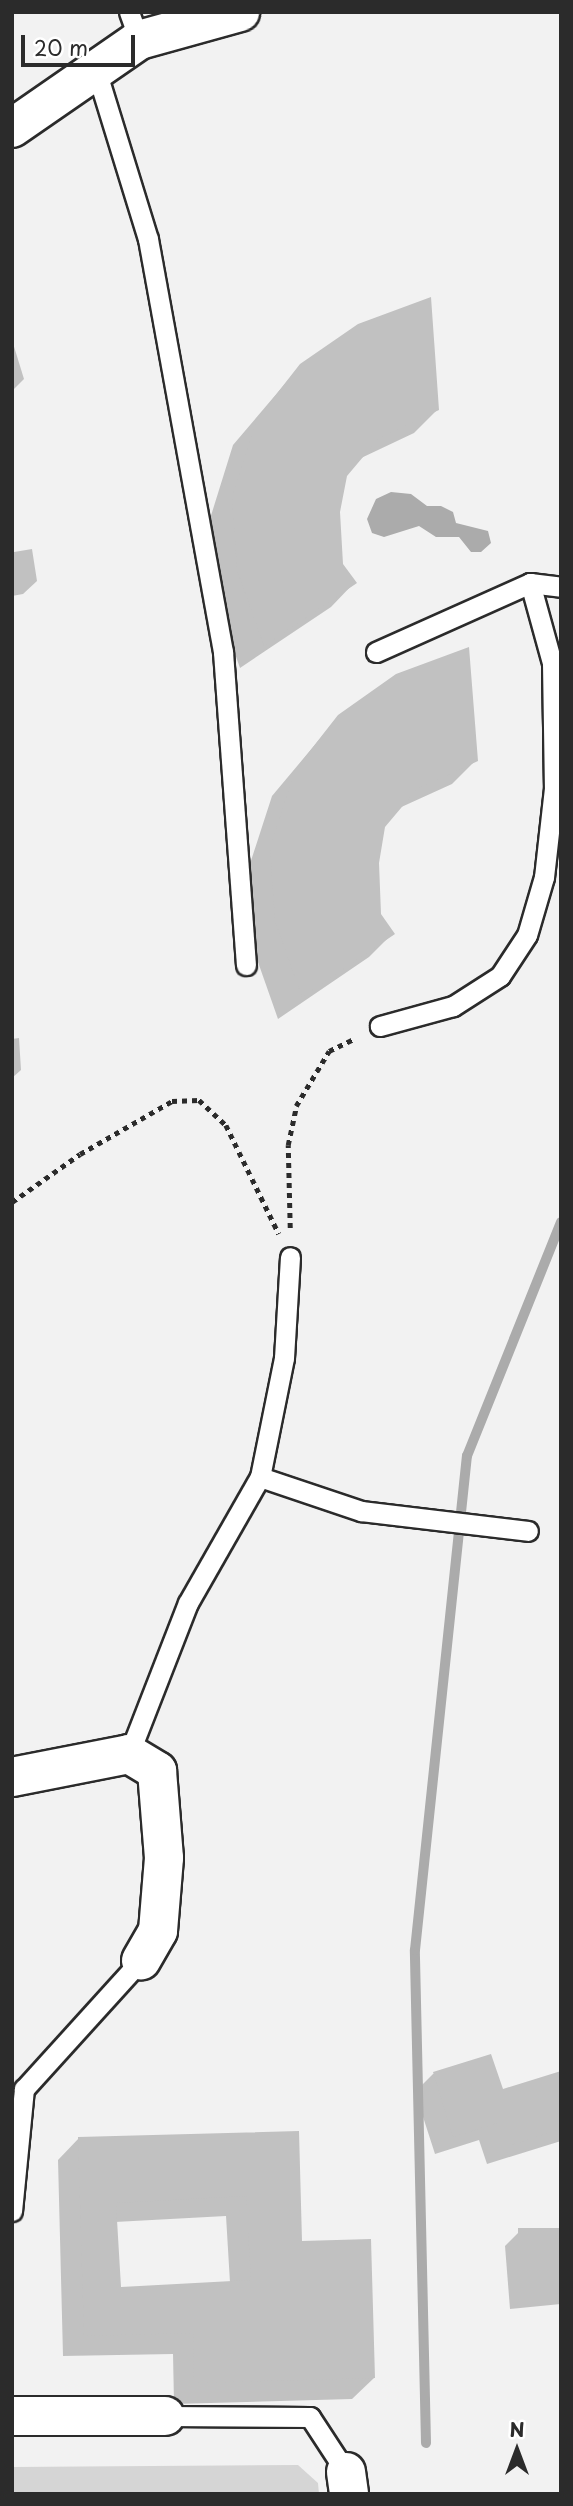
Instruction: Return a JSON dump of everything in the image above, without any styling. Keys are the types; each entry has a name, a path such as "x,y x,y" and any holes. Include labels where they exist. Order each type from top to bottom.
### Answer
{"street":[{"path":"12,128 96,70 134,26 240,12"},
{"path":"12,1777 130,1754 157,1771 164,1858 158,1931 141,1960"},
{"path":"12,2416 165,2416"}],"lane":[{"path":"96,70 148,239 223,652 246,965"},
{"path":"376,652 530,583 561,587"},
{"path":"380,1026 453,1006 500,976 527,934 544,877 554,788 552,663 530,583"},
{"path":"130,1754 188,1603 260,1477 284,1358 290,1257"},
{"path":"260,1477 361,1511 528,1531"},
{"path":"12,2211 24,2089 141,1960"},
{"path":"165,2416 310,2417 348,2483"}],"path":[{"path":"290,1257 288,1145 296,1106 329,1051 380,1026"},
{"path":"12,1202 80,1154 172,1101 200,1100 226,1125 290,1257"}],"shaded area":[{"path":"391,492 411,494 427,506 441,506 453,512 456,523 488,531 491,543 481,552 471,552 459,537 436,537 419,526 384,537 372,533 367,519 376,499"},
{"path":"298,2465 318,2483 319,2494 12,2494 12,2467"}],"building":[{"path":"431,297 439,410 379,438 347,476 340,512 343,564 357,583 264,646 237,570 232,497 257,419 300,364 358,324"},
{"path":"469,647 478,761 417,789 385,827 379,863 381,914 395,934 302,997 275,921 270,848 295,770 338,715 396,674"},
{"path":"491,2054 503,2089 561,2071 561,2129 505,2147 497,2123 453,2137 433,2072"},
{"path":"299,2131 302,2241 371,2239 375,2378 194,2383 193,2333 84,2336 78,2137","holes":["246,2196 251,2280 121,2287 116,2203"]},
{"path":"518,2228 561,2228 561,2293 518,2293"}],"waterway":[{"path":"426,2443 415,1950 467,1456 561,1222"}]}
